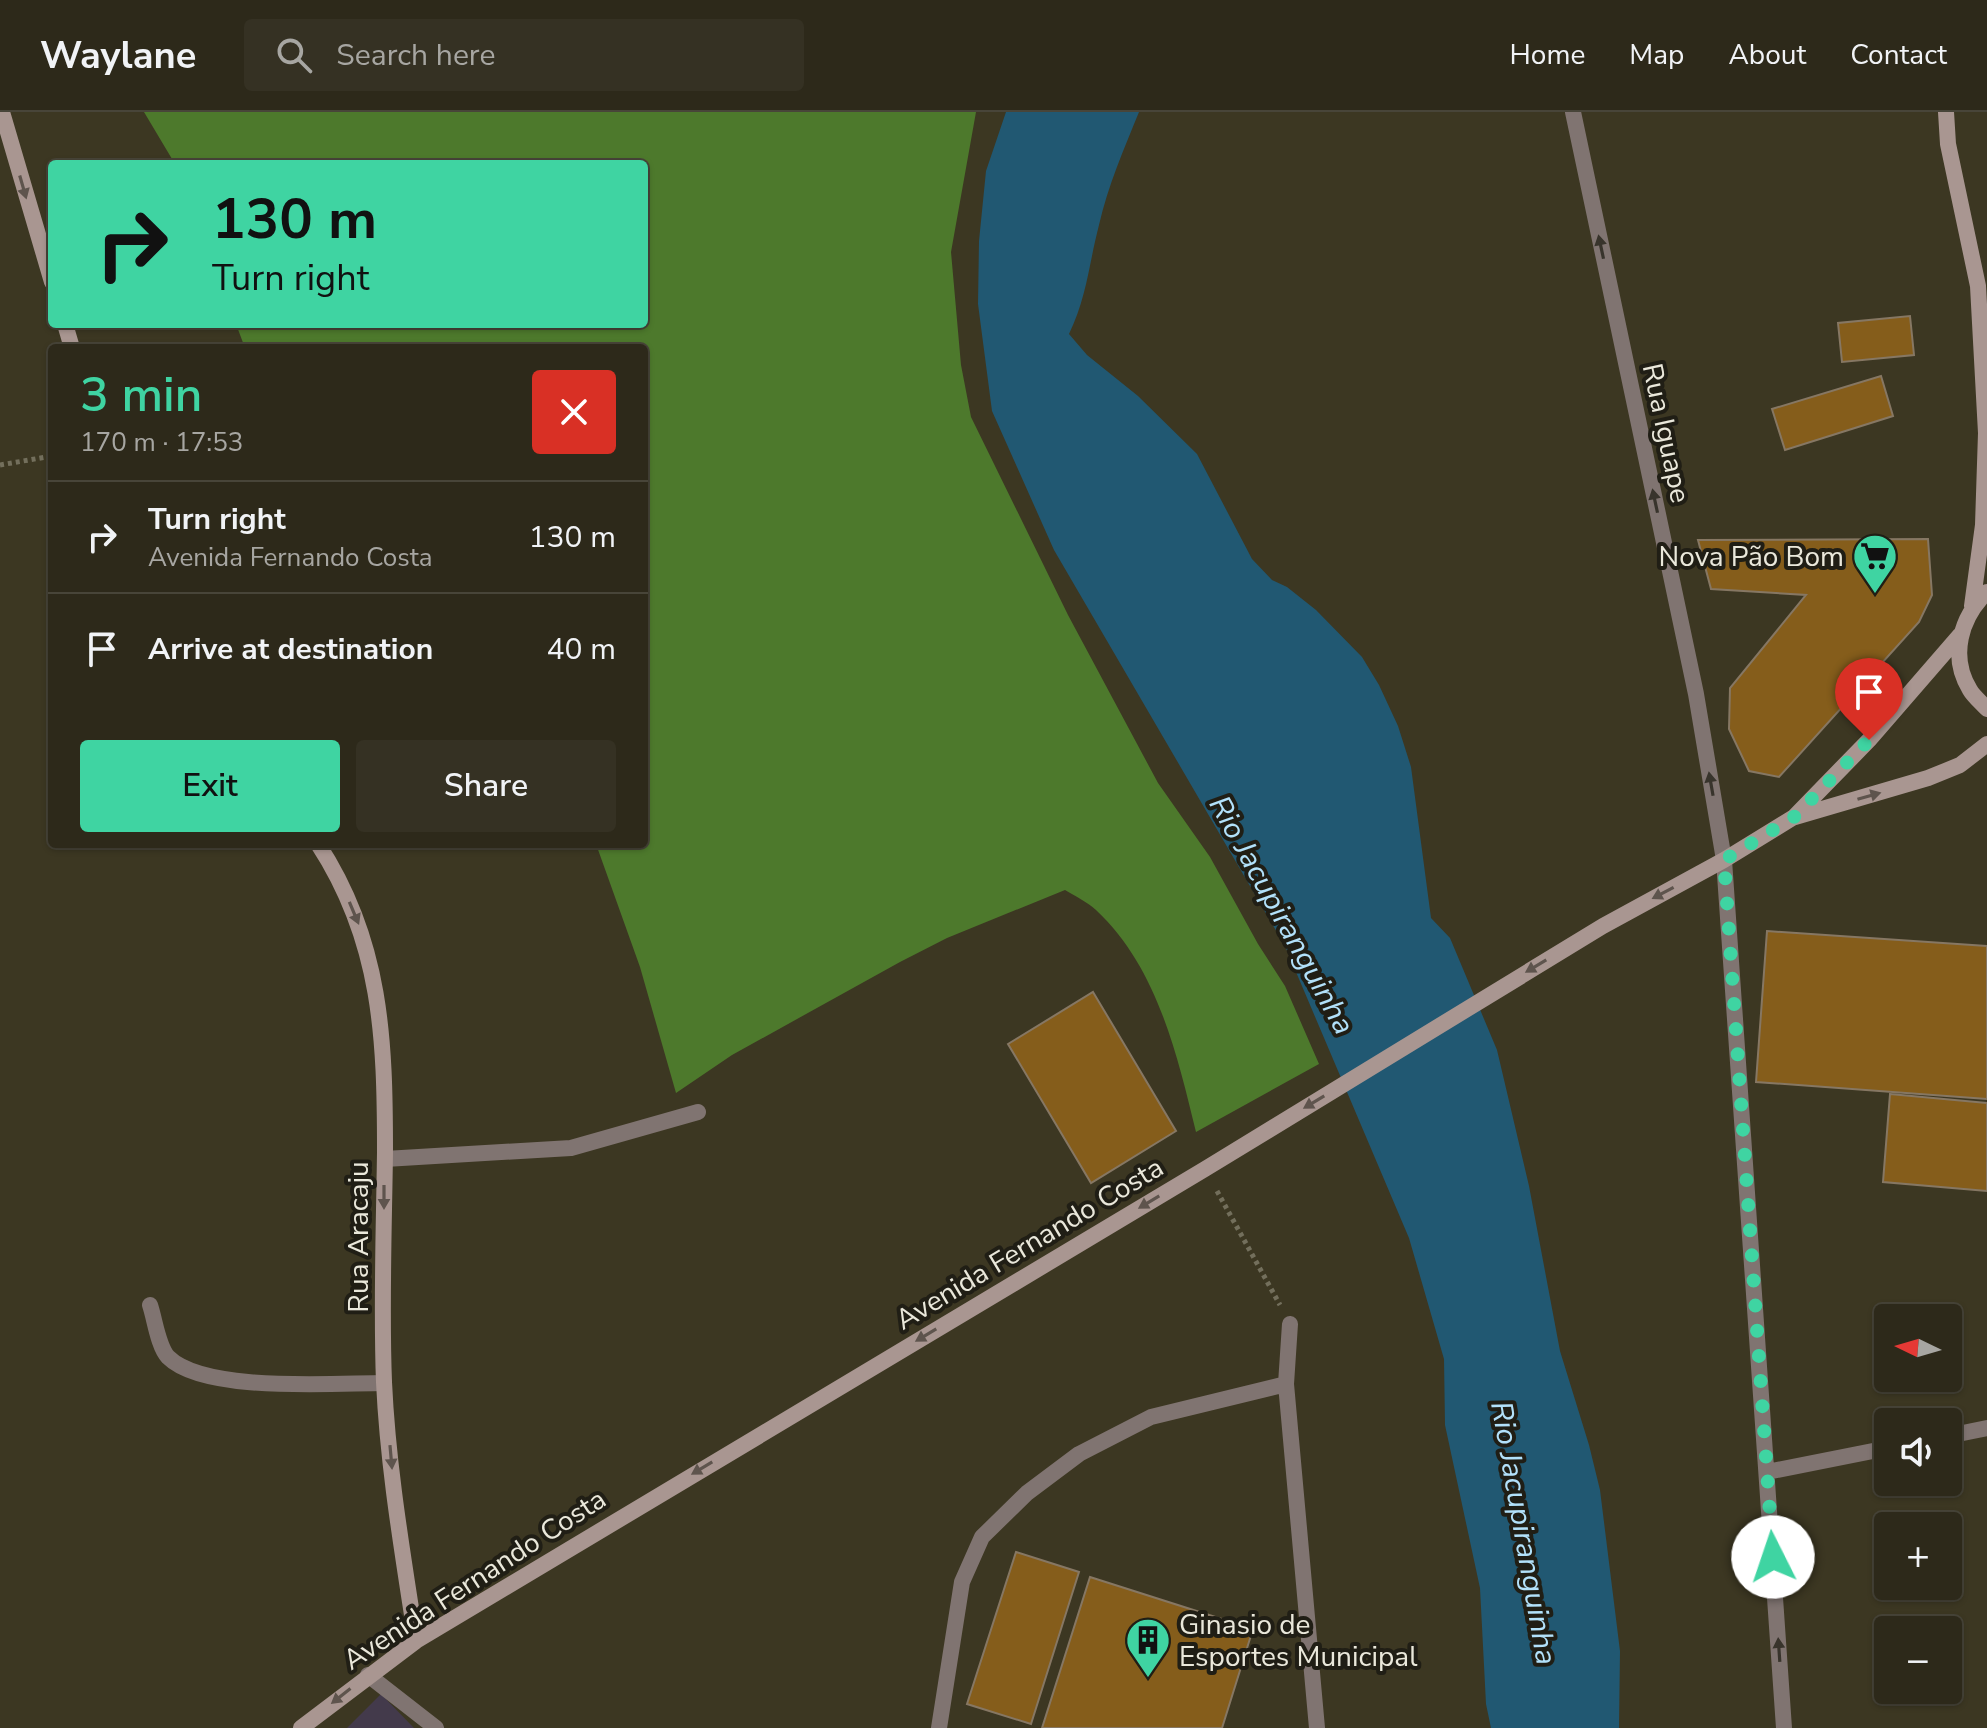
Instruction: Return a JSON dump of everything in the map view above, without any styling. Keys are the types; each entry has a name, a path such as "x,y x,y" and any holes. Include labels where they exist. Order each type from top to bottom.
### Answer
{"street":[{"path":"2,112 48,268"},
{"name":"Rua Iguape","path":"1573,112 1696,694 1724,860 1784,1728"},
{"path":"1946,112 1948,144 1978,286 1987,310"},
{"path":"1978,286 1986,433 1983,525 1972,606 1960,635 1960,664 1970,690 1987,709"},
{"path":"1972,606 1987,592"},
{"name":"Avenida Fernando Costa","path":"301,1728 416,1641 1603,926 1724,860 1794,817 1869,740 1960,635"},
{"name":"Avenida Fernando Costa","path":"1794,817 1928,778 1960,765 1987,744"},
{"name":"Rua Aracaju","path":"320,848 343,886 371,960 383,1036 384,1383 396,1513 416,1641"},
{"path":"385,1159 571,1148 698,1112"},
{"path":"150,1305 166,1355 185,1370 257,1382 384,1383"},
{"path":"1290,1324 1286,1384 1317,1728"},
{"path":"939,1728 962,1582 982,1537 1027,1493 1079,1454 1151,1417 1286,1384"},
{"path":"1962,1433 1987,1428"},
{"path":"1767,1472 1874,1451"},
{"path":"368,1675 436,1728"}],"path":[{"path":"0,465 48,457"},
{"path":"1210,1165 1290,1324"}],"shaded area":[{"path":"381,1694 414,1728 347,1728"}],"green space":[{"path":"144,112 976,112 951,252 961,365 971,417 1068,615 1158,783 1210,857 1285,986 1319,1064 1196,1132 1162,1013 1135,958 1092,907 1065,890 947,938 900,962 732,1055 676,1093 640,967 597,848 648,848 648,344 244,344 238,328 648,328 648,160 173,160"}],"water":[{"name":"Rio Jacupiranguinha","path":"1006,112 1139,112 1107,196 1084,293 1069,334 1087,355 1138,396 1197,454 1252,559 1272,580 1287,587 1316,610 1362,657 1398,726 1411,767 1431,918 1450,938 1497,1050 1529,1186 1560,1351 1600,1490 1620,1651 1619,1728 1491,1728 1486,1704 1480,1588 1445,1425 1444,1359 1409,1238 1285,946 1054,550 992,411 978,304 979,241 986,171"}],"building":[{"path":"1910,316 1914,355 1842,362 1838,323"},
{"path":"1881,376 1893,416 1785,450 1772,409"},
{"path":"1928,539 1932,595 1919,622 1779,777 1749,771 1729,729 1730,688 1806,595 1711,589 1698,540"},
{"path":"1767,931 1987,946 1987,1099 1756,1082"},
{"path":"1093,992 1176,1131 1091,1183 1008,1044"},
{"path":"1890,1094 1987,1103 1987,1191 1883,1182"},
{"path":"1016,1552 1079,1572 1031,1724 967,1704"},
{"name":"Ginasio de Esportes Municipal","path":"1090,1577 1253,1629 1222,1728 1042,1728"}],"place":[{"name":"Nova Pão Bom","path":"1875,595"},
{"name":"Ginasio de Esportes Municipal","path":"1148,1679"}],"route":[{"path":"1773,1557 1724,860 1794,817 1869,740"}]}
